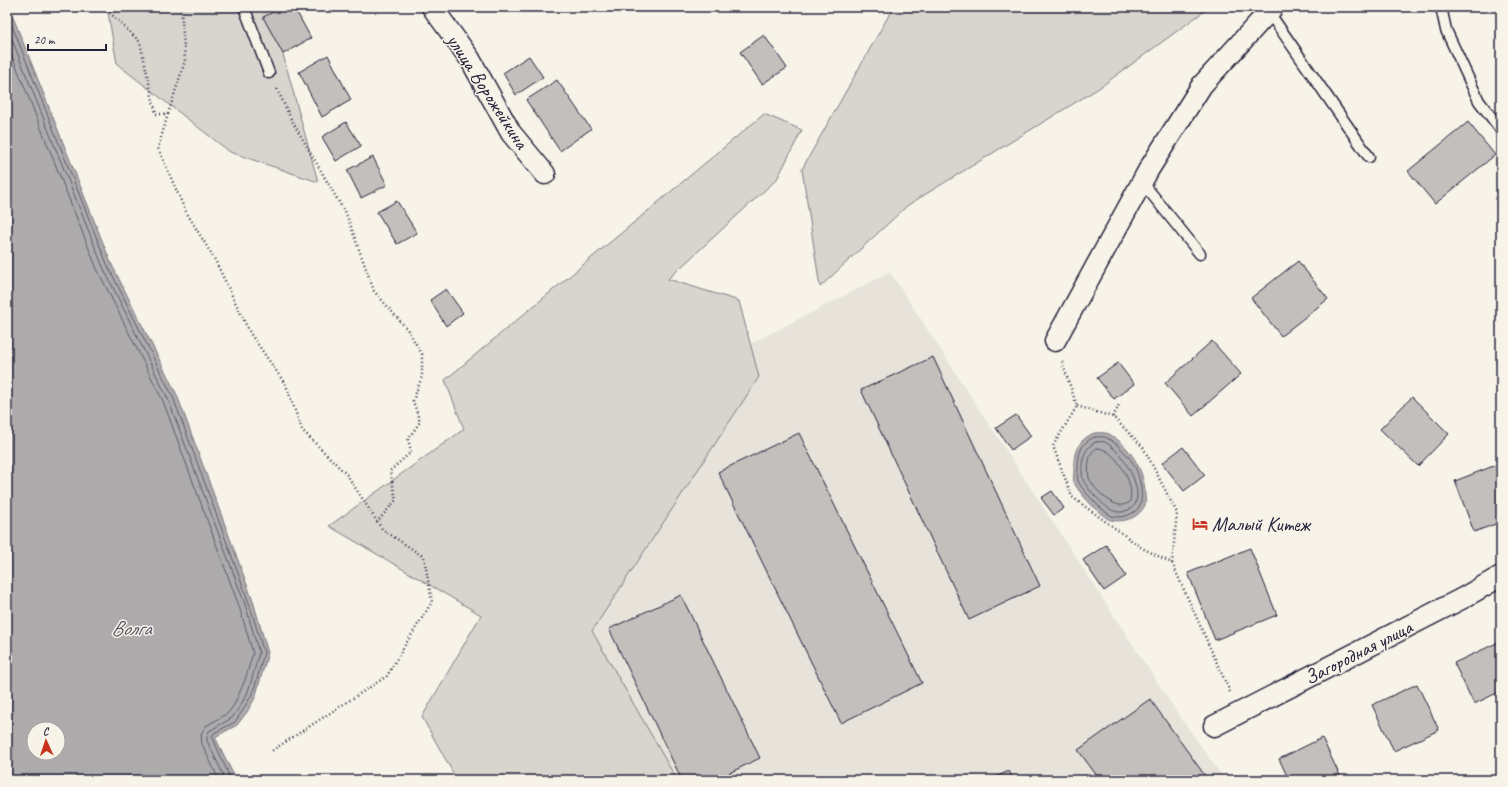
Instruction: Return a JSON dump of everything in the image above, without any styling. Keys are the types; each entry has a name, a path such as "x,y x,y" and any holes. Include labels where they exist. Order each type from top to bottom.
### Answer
{"street":[{"name":"улица Ворожейкина","path":"432,7 470,59 511,132 545,174"},
{"path":"1055,341 1142,182 1202,85 1271,9"},
{"name":"Загородная улица","path":"1214,726 1463,598 1501,576"}],"lane":[{"path":"244,7 269,73"},
{"path":"1441,7 1446,30 1479,101 1501,130"},
{"path":"1271,9 1369,157"},
{"path":"1142,182 1200,254"}],"path":[{"path":"104,7 140,42 156,114 168,114"},
{"path":"181,7 186,61 158,148 185,210 215,260 250,333 286,385 302,430 347,475 382,529 424,557 432,602 387,676 270,752"},
{"path":"269,73 291,119 346,216 374,291 408,329 422,354 422,376 413,401 420,422 408,439 411,452 390,471 396,500 377,522"},
{"path":"1055,341 1077,406 1053,446 1072,497 1142,548 1172,563"},
{"path":"1114,417 1119,405"},
{"path":"1077,406 1114,417 1142,447 1177,514 1172,563 1240,712"}],"shaded area":[{"path":"107,7 270,7 318,182 230,152 117,64"},
{"path":"898,7 1210,7 1099,88 908,205 820,287 802,169 889,15"},
{"path":"764,114 802,130 777,179 668,279 739,301 759,377 592,631 677,780 457,780 422,717 481,615 329,526 464,429 445,380"},
{"path":"890,272 1176,711 1225,780 642,780 564,644 721,359"}],"water":[{"name":"Волга","path":"7,7 9,7 111,263 177,395 253,601 268,653 255,698 247,712 237,725 215,737 236,780 7,780"},
{"path":"1094,433 1107,433 1116,439 1129,451 1139,467 1144,485 1145,504 1139,513 1131,518 1116,521 1102,515 1090,504 1074,482 1075,452 1080,443"}],"building":[{"path":"283,7 294,7 311,38 283,54 263,17"},
{"path":"764,35 787,68 762,84 740,52"},
{"path":"328,55 351,100 322,117 299,72"},
{"path":"529,56 543,77 516,95 503,73"},
{"path":"557,80 591,129 560,151 526,100"},
{"path":"346,122 361,146 336,161 322,137"},
{"path":"1468,122 1495,155 1435,204 1408,171"},
{"path":"373,157 387,185 361,198 347,170"},
{"path":"397,201 417,233 397,244 377,212"},
{"path":"1298,261 1328,299 1281,336 1251,298"},
{"path":"446,289 463,313 446,326 430,300"},
{"path":"1212,341 1241,374 1193,416 1165,383"},
{"path":"933,357 1040,586 969,620 861,390"},
{"path":"1118,363 1134,384 1114,399 1097,378"},
{"path":"1412,397 1449,434 1418,466 1380,429"},
{"path":"1016,415 1031,436 1011,450 996,428"},
{"path":"799,433 922,683 841,723 718,472"},
{"path":"1183,447 1205,475 1184,491 1162,463"},
{"path":"1501,463 1501,522 1474,532 1455,481"},
{"path":"1052,491 1064,508 1054,515 1041,498"},
{"path":"1106,545 1126,576 1104,591 1083,560"},
{"path":"1250,548 1277,615 1215,640 1188,573"},
{"path":"681,595 760,758 715,780 682,780 609,629"},
{"path":"1501,641 1501,691 1474,704 1454,663"},
{"path":"1417,684 1439,730 1394,751 1372,705"},
{"path":"1150,699 1208,780 1100,780 1078,750"},
{"path":"1322,738 1342,780 1289,780 1279,759"},
{"path":"1009,771 1014,780 989,780"}],"place":[{"name":"Малый Китеж","path":"1200,524"}]}
